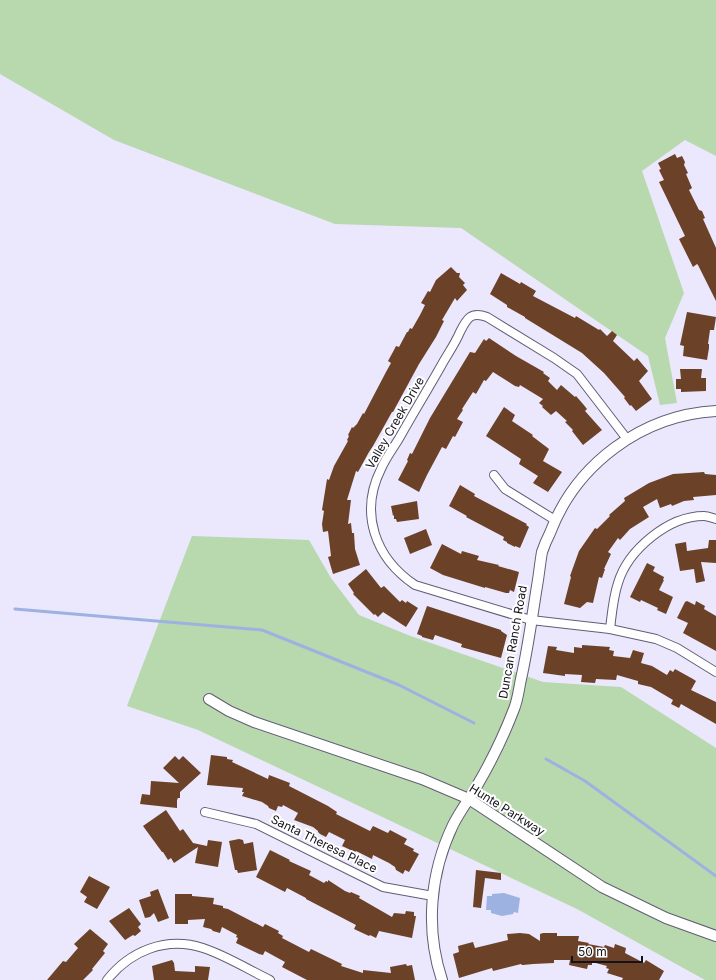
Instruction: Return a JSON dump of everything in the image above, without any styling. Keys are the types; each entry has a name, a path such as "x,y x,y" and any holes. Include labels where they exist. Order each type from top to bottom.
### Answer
{"street":[{"name":"Valley Creek Drive","path":"627,439 577,374 554,358 480,314 473,315 466,320 392,451 380,469 371,498 372,524 377,542 383,553 396,570 415,585 531,620 610,629 656,639 677,648 716,672"},
{"name":"Duncan Ranch Road","path":"442,980 434,942 432,920 433,896 438,867 447,838 460,812 479,783 500,743 515,707 525,660 542,552 555,520 570,492 590,468 627,439 665,421 697,413 716,411"},
{"path":"494,475 505,489 555,520"},
{"path":"610,629 614,595 618,584 629,562 644,543 662,530 683,521 705,516 716,519"},
{"name":"Hunte Parkway","path":"209,699 229,711 254,722 422,779 468,799 602,887 666,918 716,936"},
{"name":"Santa Theresa Place","path":"205,812 256,824 383,887 433,896"},
{"path":"107,980 120,965 138,953 159,946 181,944 195,946 213,952 270,980"}],"green space":[{"path":"0,0 716,0 716,156 685,140 642,171 684,293 665,338 677,403 660,405 648,356 461,228 335,224 114,140 0,74"},
{"path":"192,536 309,540 331,578 359,615 408,635 543,682 621,687 716,748 716,980 705,980 577,909 198,730 127,706"}],"water":[{"path":"504,893 520,898 518,913 514,912 513,914 502,916 491,913 491,910 486,910 487,896"}],"building":[{"path":"675,154 677,158 682,156 685,162 684,165 688,173 686,174 692,188 689,190 699,210 702,211 705,218 703,219 716,248 716,301 698,265 697,264 693,267 679,239 685,236 659,182 664,180 659,170 661,169 658,163"},
{"path":"451,267 457,273 460,273 459,277 465,283 463,285 467,290 457,301 455,298 442,320 444,321 436,337 419,364 358,472 356,471 347,500 351,500 348,524 351,523 352,533 354,533 355,549 360,565 333,574 328,557 331,556 328,531 323,532 322,524 324,511 322,510 327,479 329,480 334,466 348,441 348,435 352,427 353,428 357,424 363,413 364,414 391,363 388,361 396,346 399,347 407,332 410,328 412,329 420,315 425,305 421,303 428,291 430,292 436,280"},
{"path":"501,273 536,291 533,296 575,318 576,316 599,330 600,329 607,336 612,331 617,335 613,341 634,361 637,358 648,371 639,381 652,399 636,411 631,405 630,406 624,398 625,397 604,373 582,353 507,307 507,305 490,294"},
{"path":"687,312 716,317 714,330 710,330 707,360 683,356 684,346 680,345"},
{"path":"489,338 544,372 543,373 550,378 548,381 557,390 561,385 575,397 576,396 587,409 585,411 602,430 583,445 572,431 573,430 565,422 567,421 556,411 551,415 542,407 543,406 539,403 543,399 520,385 519,387 515,386 493,372 486,381 484,380 476,394 473,392 462,409 463,410 457,419 463,422 455,437 453,436 446,449 442,447 419,492 398,480 408,461 407,460 410,453 412,454 430,418 470,352 475,353 484,339 486,341"},
{"path":"680,369 702,369 701,378 706,378 706,391 681,392 681,389 676,389 676,379 681,379"},
{"path":"504,407 515,415 512,421 533,435 532,436 549,449 543,461 562,472 548,492 533,483 538,476 519,464 521,459 486,436"},
{"path":"704,472 705,474 716,475 716,495 693,497 694,500 684,501 672,506 671,504 660,508 657,499 643,507 649,517 630,529 620,540 618,538 608,552 611,554 604,569 602,578 599,577 593,603 587,602 580,608 564,604 570,576 579,551 595,528 597,529 610,516 609,515 625,501 624,498 649,483 673,474"},
{"path":"460,485 475,494 474,496 527,524 526,525 529,527 520,548 507,543 503,540 504,537 466,517 467,516 449,506"},
{"path":"417,501 419,519 397,522 396,519 394,519 391,506"},
{"path":"426,529 432,545 410,554 404,538"},
{"path":"709,540 716,540 716,563 701,562 705,581 696,583 694,569 680,571 675,544 686,542 687,551 708,548"},
{"path":"442,544 461,554 462,551 479,556 477,560 499,565 498,566 519,572 514,592 510,590 509,593 506,593 485,588 443,575 430,568"},
{"path":"647,563 655,567 653,571 664,577 659,590 673,597 666,614 657,610 658,608 641,600 640,602 630,597"},
{"path":"366,569 381,588 384,586 400,602 402,600 406,603 407,601 418,608 406,627 383,612 378,617 375,614 374,615 353,594 354,593 348,584"},
{"path":"687,601 695,605 696,601 705,606 704,609 716,616 716,651 683,633 688,623 677,618 685,602"},
{"path":"427,606 501,630 507,635 501,658 461,647 462,644 435,635 433,640 417,634"},
{"path":"582,645 610,647 609,650 614,651 613,656 630,658 633,650 644,653 641,663 652,666 667,675 670,670 673,672 675,669 693,679 696,681 691,690 716,702 716,724 681,704 679,708 671,704 673,700 651,687 638,684 638,681 617,675 616,680 596,679 595,683 581,682 582,675 565,674 565,676 543,673 548,646 557,647 556,650 574,653 574,647 582,648"},
{"path":"211,755 227,757 227,759 233,760 232,762 268,779 269,775 290,783 289,786 328,806 337,812 336,814 370,831 373,826 388,833 390,830 407,839 404,844 414,849 413,851 419,854 409,872 405,870 403,874 389,863 373,855 372,859 342,846 345,840 329,832 326,837 320,834 313,827 294,820 298,813 283,805 282,807 278,806 276,811 269,808 262,802 242,796 244,792 242,792 243,788 207,785"},
{"path":"175,756 179,760 183,756 201,773 180,792 180,798 177,800 177,808 140,804 142,794 150,795 151,781 179,783 163,768"},
{"path":"166,810 180,831 183,829 193,843 207,846 208,840 222,842 218,867 195,863 198,847 174,863 171,858 168,860 143,826"},
{"path":"239,839 243,840 244,844 253,842 257,870 238,873 237,870 235,870 229,841"},
{"path":"270,850 311,871 309,875 324,883 326,881 328,882 328,880 345,891 360,896 359,898 392,917 394,913 405,914 406,911 414,912 414,916 416,916 412,938 379,931 376,938 370,935 369,936 354,929 356,925 287,888 285,892 256,877"},
{"path":"476,870 501,873 501,880 485,878 481,908 473,907"},
{"path":"89,876 110,887 97,909 84,902 87,897 80,892"},
{"path":"158,889 169,918 158,922 154,913 150,917 145,918 139,900 151,896 150,892"},
{"path":"175,894 192,894 192,896 214,898 213,904 223,906 223,908 228,909 263,927 265,924 279,931 278,933 283,936 282,938 309,952 311,949 342,964 341,966 363,973 363,970 391,973 390,967 406,964 407,966 412,965 415,980 307,980 282,967 285,962 265,951 263,955 259,954 236,943 238,938 236,937 237,935 222,927 220,933 203,927 205,919 188,920 188,924 175,924"},
{"path":"129,908 141,924 138,927 141,931 135,936 133,935 125,940 109,921"},
{"path":"90,929 108,944 103,951 105,953 92,969 93,970 83,980 47,980 63,961 66,962 78,948 74,944"},
{"path":"557,933 557,936 579,936 578,941 589,943 588,944 604,947 605,945 614,948 615,944 626,948 625,953 644,963 646,960 664,971 659,980 622,980 623,978 607,973 609,969 606,968 607,966 592,962 592,965 588,965 587,969 569,965 570,960 554,960 554,963 521,964 493,971 492,968 459,978 453,954 459,952 458,946 473,942 475,948 508,940 507,934 529,934 540,941 540,934"},
{"path":"172,960 175,971 195,972 195,966 210,967 208,980 154,980 152,966"}],"waterway":[{"path":"15,609 262,630 399,685 474,723"},
{"path":"546,759 585,781 716,876"}]}
